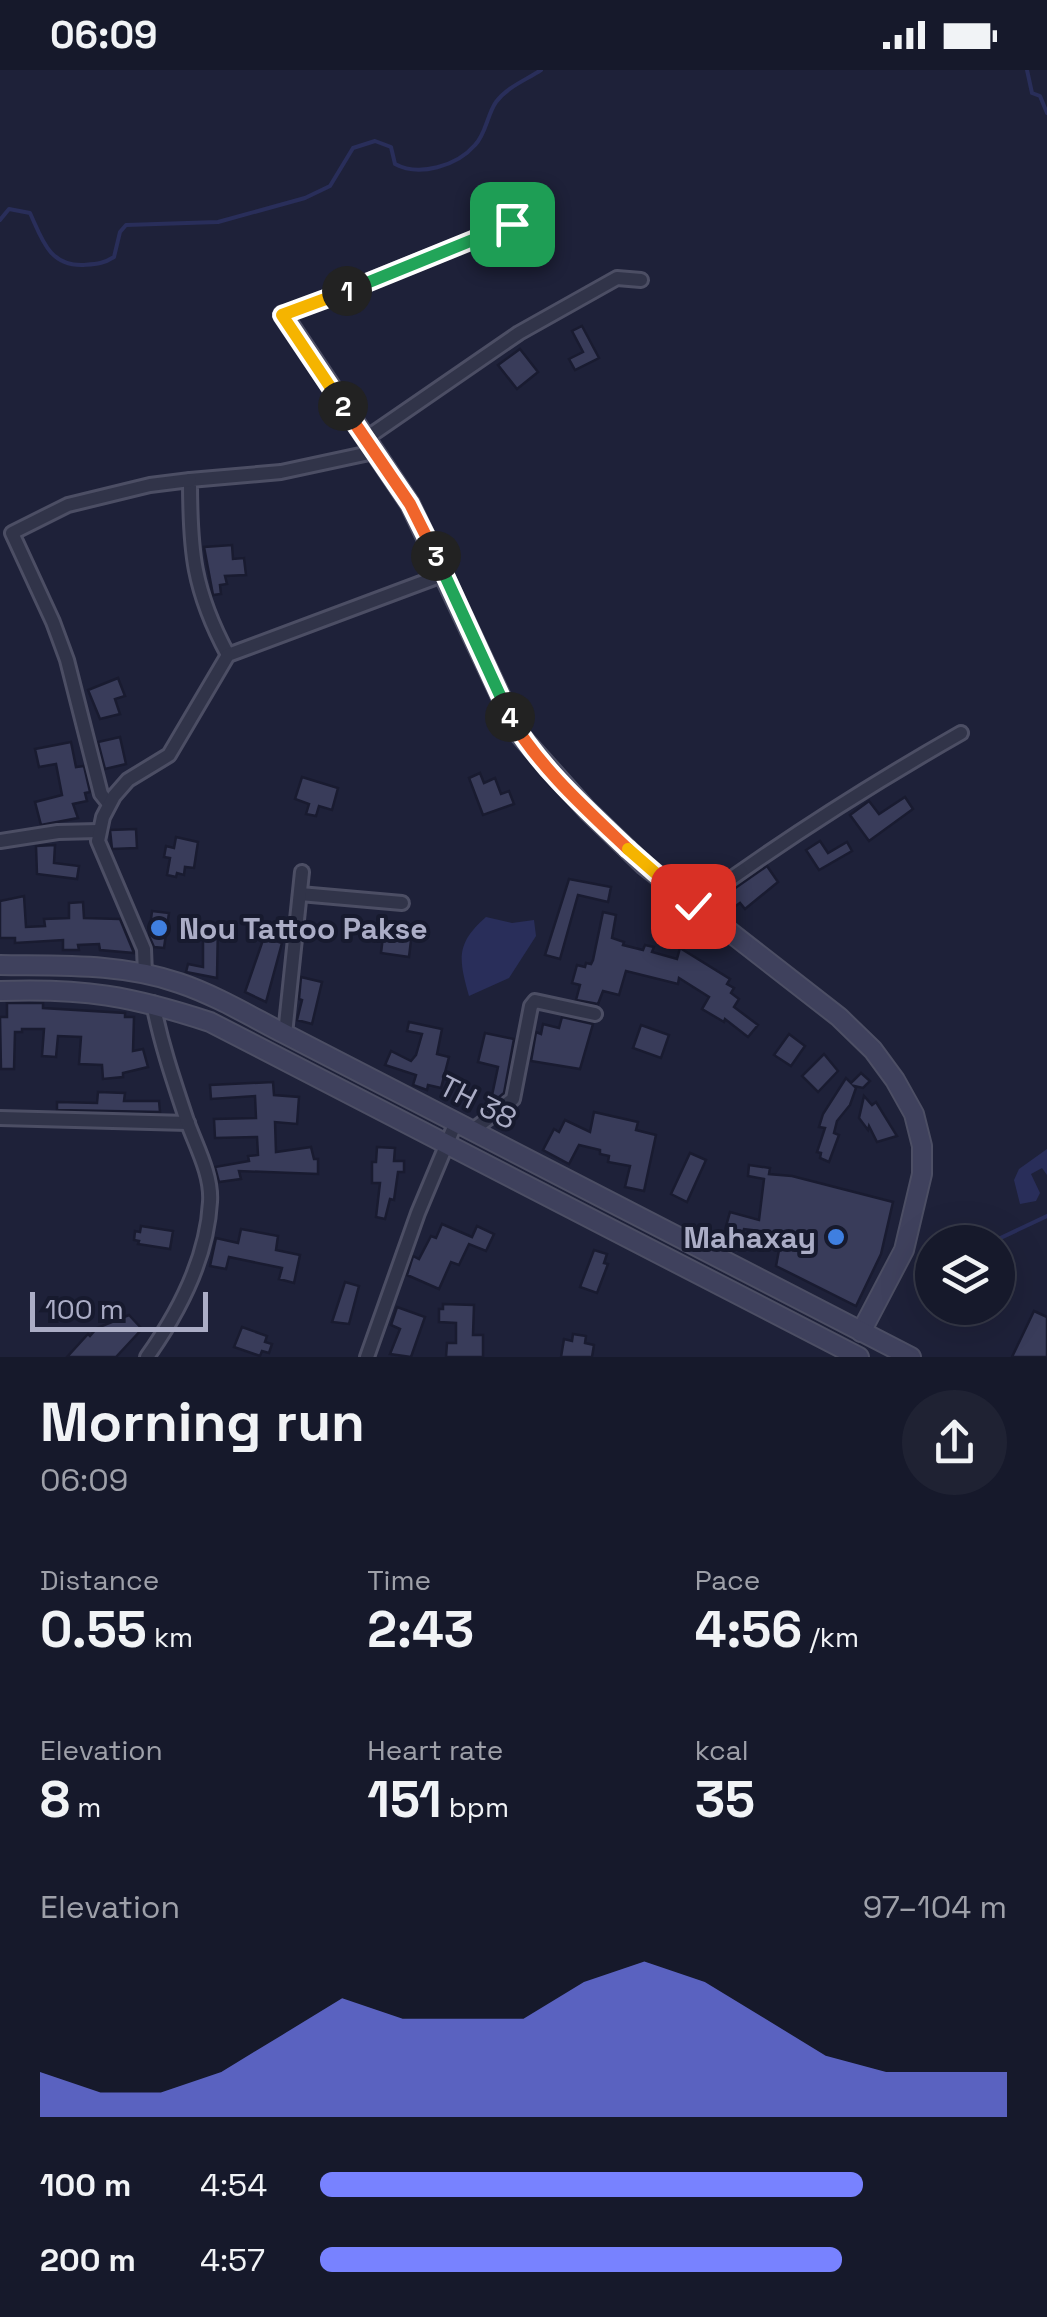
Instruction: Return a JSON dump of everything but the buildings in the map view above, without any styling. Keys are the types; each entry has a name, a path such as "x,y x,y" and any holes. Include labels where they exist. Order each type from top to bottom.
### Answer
{"street":[{"path":"543,208 512,224 282,315 410,504 518,733 587,810 644,864 839,1017 873,1050 914,1114 922,1146 916,1207 904,1250 853,1356"},
{"path":"108,804 101,794 62,647 12,533 68,506 150,485 282,472 369,445 519,332 617,278 640,280"},
{"path":"190,480 190,548 195,574 212,625 228,654"},
{"path":"145,974 146,954 106,865 98,830 108,804 128,780 169,756 228,654 445,574"},
{"path":"693,906 886,776 961,733"},
{"path":"0,841 98,830"},
{"path":"285,1034 302,872"},
{"path":"300,894 402,903"},
{"name":"TH 38","path":"0,965 88,966 180,983 910,1357"},
{"path":"87,991 88,966"},
{"name":"TH 38","path":"0,991 87,991 153,1003 210,1022 853,1356"},
{"path":"367,1357 447,1144 464,1126 513,1099 531,1006 535,1001 595,1014"},
{"path":"147,1357 183,1301 197,1264 210,1200 204,1166 162,1048 153,1003"},
{"path":"0,1118 188,1123"}],"water":[{"path":"486,917 512,923 534,920 536,936 509,978 469,996 462,953 469,936"},
{"path":"1047,1149 1047,1175 1042,1168 1031,1174 1040,1193 1036,1201 1020,1204 1014,1180 1019,1169"}],"waterway":[{"path":"0,220 9,209 30,213 54,256 71,264 103,262 114,257 120,232 126,225 218,222 305,198 330,186 353,148 375,141 391,147 395,164 405,168 448,164 479,141 500,97 541,70"},
{"path":"1027,70 1032,93 1040,96 1047,113"},
{"path":"1015,1231 1047,1216"}],"place":[{"name":"Nou Tattoo Pakse","path":"159,928"},
{"name":"Mahaxay","path":"836,1237"}],"route":[{"path":"512,224 282,315 410,504 518,733 587,810 693,906"}]}
